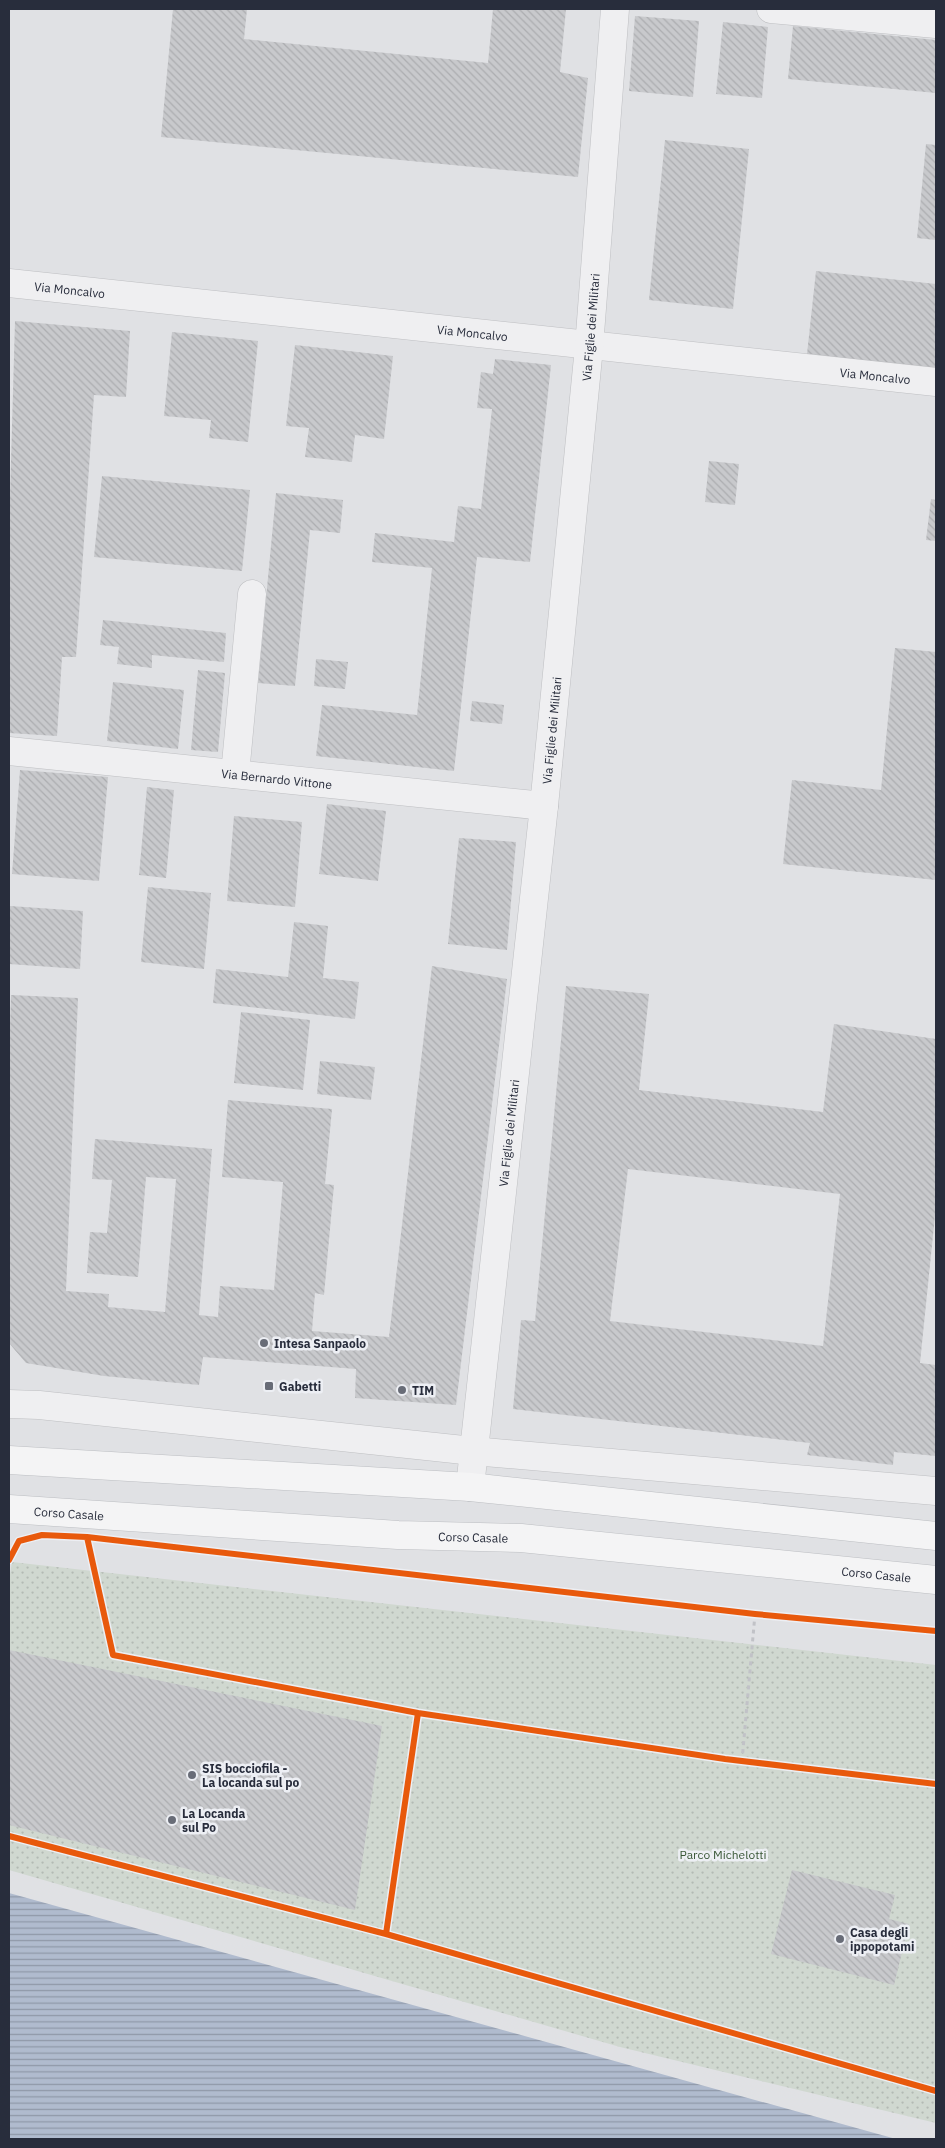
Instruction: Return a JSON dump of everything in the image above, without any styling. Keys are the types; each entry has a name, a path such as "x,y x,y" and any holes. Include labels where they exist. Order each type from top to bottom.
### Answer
{"main road":[{"path":"9,1460 470,1487 936,1536"},
{"name":"Corso Casale","path":"9,1509 398,1535 521,1538 936,1580"}],"street":[{"name":"Via Figlie dei Militari","path":"473,1451 544,806 589,347 615,9"},
{"path":"771,9 936,24"},
{"name":"Via Moncalvo","path":"9,283 589,347 936,382"},
{"path":"235,774 252,594"},
{"name":"Via Bernardo Vittone","path":"9,751 544,806"},
{"path":"9,1404 39,1405 473,1451 936,1491"},
{"path":"470,1487 473,1451"}],"path":[{"path":"745,1612 764,1614"},
{"path":"742,1761 755,1614"}],"green space":[{"name":"Parco Michelotti","path":"12,1562 936,1665 936,2123 620,2047 9,1870 9,1580"}],"water":[{"path":"9,1893 896,2139 9,2139"}],"building":[{"path":"173,9 247,9 244,39 488,63 493,9 566,9 560,72 588,78 578,177 161,137"},
{"path":"635,16 699,21 693,97 629,91"},
{"path":"723,22 768,27 762,98 716,94"},
{"path":"793,26 936,40 936,93 788,79"},
{"path":"665,140 749,149 733,309 649,300"},
{"path":"926,144 936,145 936,240 917,238"},
{"path":"816,271 936,284 936,369 807,354"},
{"path":"15,321 130,331 126,397 94,395 76,657 62,657 57,736 9,733 9,532"},
{"path":"172,332 258,341 248,442 209,438 211,420 164,416"},
{"path":"295,345 393,356 384,439 355,435 352,462 305,457 309,428 286,426"},
{"path":"495,359 551,365 530,562 477,557 454,771 316,756 322,705 417,715 432,568 372,562 375,533 454,542 458,506 481,509 492,409 477,408 481,372 493,374"},
{"path":"709,461 739,464 735,505 705,502"},
{"path":"102,476 250,490 242,571 94,557"},
{"path":"276,493 343,500 340,533 310,530 295,686 258,683"},
{"path":"931,499 936,500 936,541 926,540"},
{"path":"103,620 226,633 224,662 152,655 152,668 117,664 119,647 100,645"},
{"path":"895,648 936,652 936,880 783,864 792,780 881,790"},
{"path":"316,659 348,662 345,689 314,686"},
{"path":"198,670 225,673 218,752 191,750"},
{"path":"113,682 184,690 178,749 107,741"},
{"path":"472,701 504,705 502,724 470,721"},
{"path":"20,770 108,777 99,881 12,874"},
{"path":"147,787 174,790 166,878 139,875"},
{"path":"327,804 386,811 378,881 319,874"},
{"path":"234,816 302,822 295,907 227,901"},
{"path":"459,838 516,842 507,950 448,944"},
{"path":"148,887 211,893 204,969 141,962"},
{"path":"10,906 83,911 80,969 9,964"},
{"path":"294,922 328,926 323,978 359,982 355,1019 213,1003 216,969 288,977"},
{"path":"432,966 507,979 456,1405 355,1398 356,1369 203,1357 199,1385 104,1376 26,1363 9,1343 9,1058 11,995 78,998 66,1291 109,1294 108,1307 165,1312 176,1179 146,1177 138,1277 87,1273 90,1232 107,1233 112,1180 92,1179 95,1139 212,1149 199,1315 218,1317 220,1286 274,1290 283,1182 222,1177 228,1100 332,1109 325,1184 334,1185 324,1295 315,1293 312,1331 389,1337"},
{"path":"566,986 649,994 639,1090 823,1112 834,1024 936,1039 936,1206 920,1363 936,1365 936,1456 894,1452 893,1465 807,1455 810,1443 513,1409 521,1320 535,1321","holes":["628,1169 840,1194 823,1346 610,1321"]},
{"path":"241,1012 310,1020 303,1090 234,1083"},
{"path":"320,1061 375,1067 371,1100 317,1094"},
{"name":"SIS bocciofila - La locanda sul po","path":"9,1650 382,1726 355,1910 9,1825"},
{"name":"Casa degli ippopotami","path":"792,1870 895,1895 889,1919 909,1924 894,1985 771,1954"}],"cycle path":[{"path":"9,1560 19,1541 42,1535 87,1537 755,1614 936,1631"},
{"path":"87,1537 113,1655 418,1713"},
{"path":"386,1934 418,1713 725,1759 936,1784"},
{"path":"9,1836 386,1934 936,2091"}],"place":[{"name":"Intesa Sanpaolo","path":"264,1343"},
{"name":"Gabetti","path":"269,1386"},
{"name":"TIM","path":"402,1390"},
{"name":"SIS bocciofila - La locanda sul po","path":"192,1775"},
{"name":"La Locanda sul Po","path":"172,1820"},
{"name":"Casa degli ippopotami","path":"840,1939"}]}
